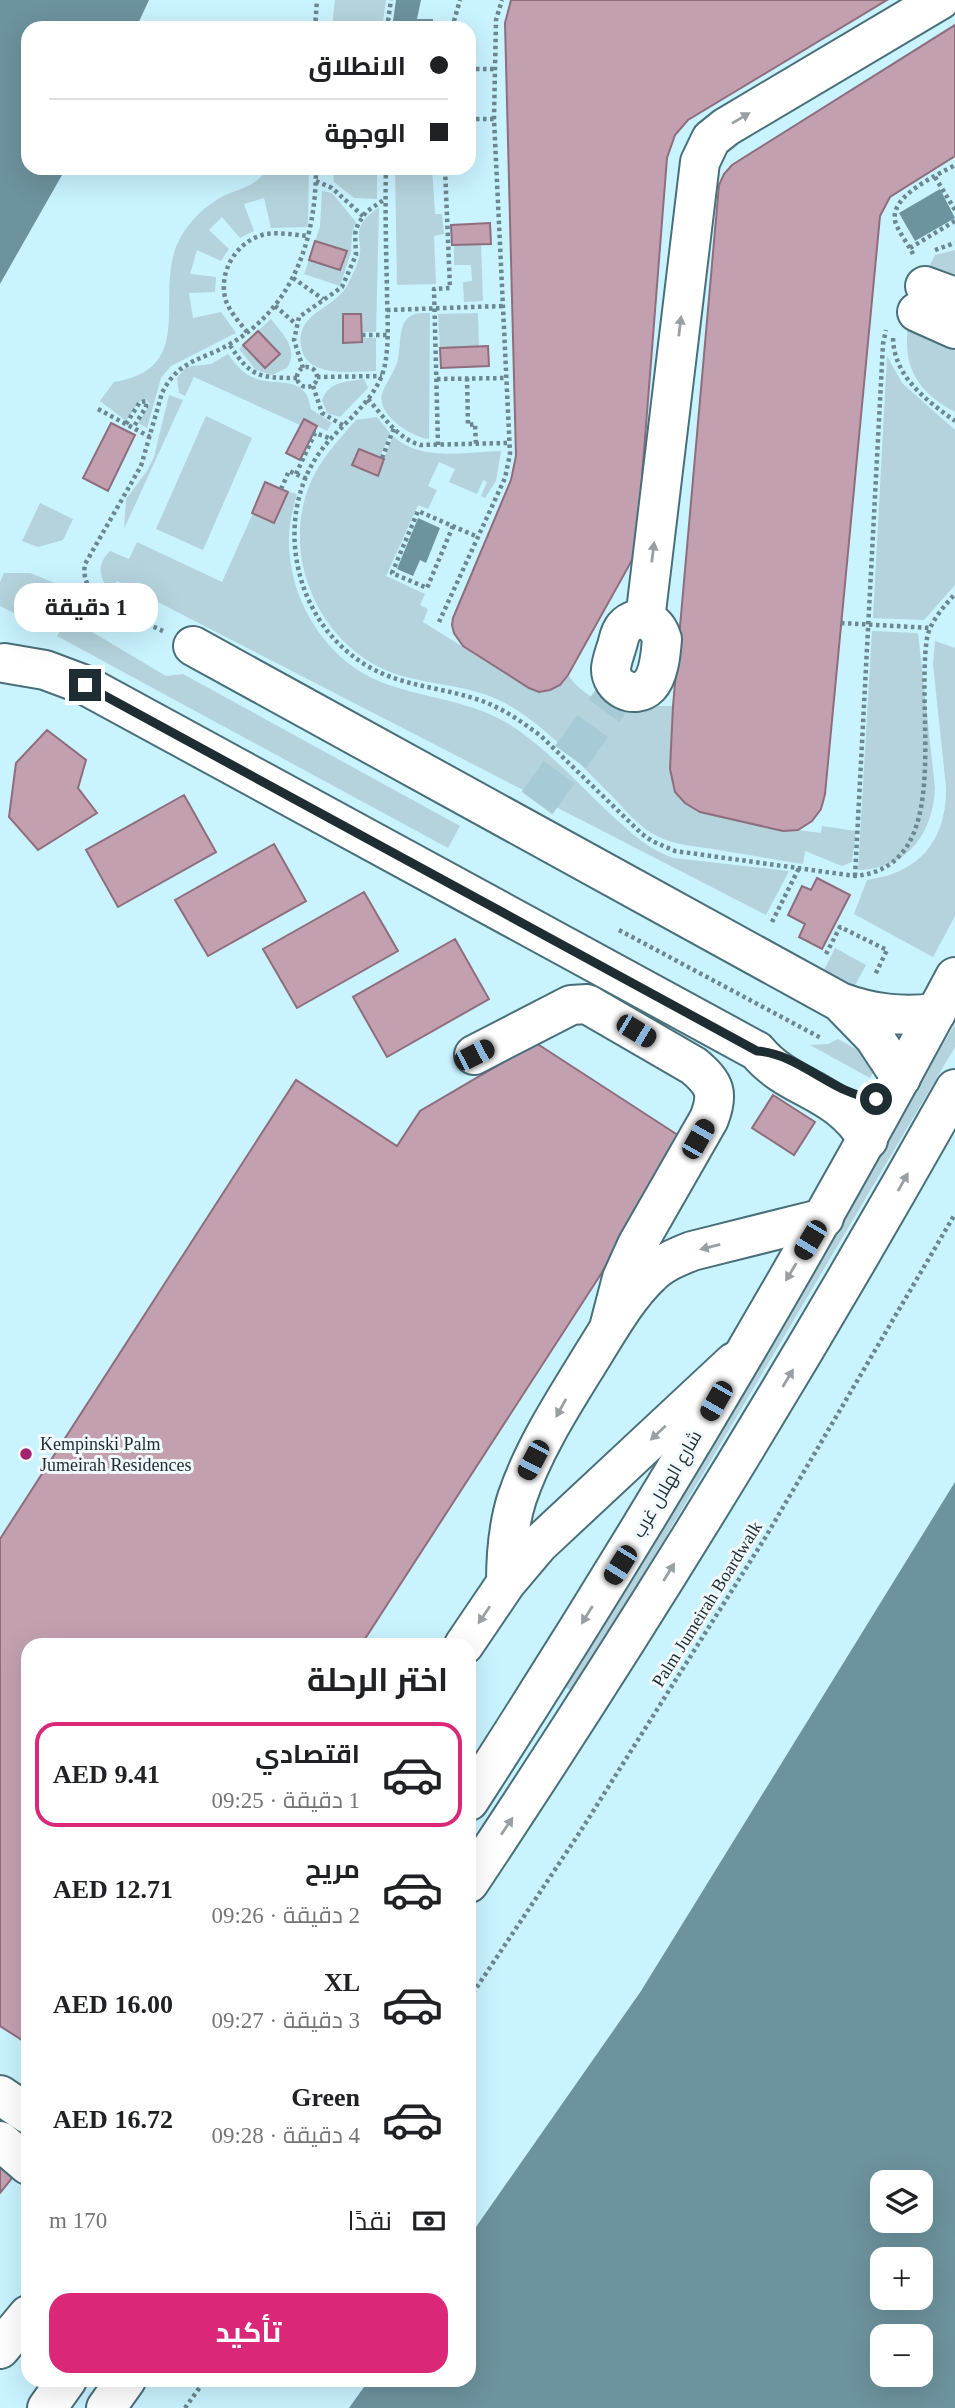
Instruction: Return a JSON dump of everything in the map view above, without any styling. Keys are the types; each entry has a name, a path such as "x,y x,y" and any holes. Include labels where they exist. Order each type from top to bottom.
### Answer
{"main road":[{"path":"616,695 611,668 621,631 631,621 645,620 700,162 711,139 726,127 940,0"},
{"path":"921,296 955,329"},
{"path":"193,646 528,814 840,1002 863,1011 888,1015 936,1013"},
{"path":"4,663 46,670 85,685 757,1051 784,1057 846,1092 861,1097 896,1088 874,1037 840,1002"},
{"name":"شارع الهلال غرب","path":"476,1790 633,1543 824,1218 955,977"},
{"path":"474,1055 571,1005 587,1004 694,1066 714,1088 715,1102 709,1119 637,1245 622,1278 609,1328"},
{"path":"757,1051 777,1071 839,1105 855,1121 868,1140"},
{"path":"476,1872 654,1596 775,1399 955,1089"},
{"path":"506,1583 510,1526 527,1472 562,1405 609,1328 636,1290 651,1273 691,1251 824,1218"},
{"path":"469,1638 506,1583 557,1527 744,1353"},
{"path":"0,2095 21,2109"},
{"path":"0,2140 21,2159"},
{"path":"0,2349 21,2324"},
{"path":"47,2408 62,2387"},
{"path":"106,2408 121,2387"}],"path":[{"path":"316,21 317,0"},
{"path":"388,21 391,0"},
{"path":"454,21 460,0"},
{"path":"439,622 505,478 510,454 494,119 496,20 502,0"},
{"path":"476,69 495,69"},
{"path":"476,119 494,119"},
{"path":"855,876 883,344 921,296 910,248 894,214 903,198 955,164"},
{"path":"193,646 97,598 86,583 84,573 89,555 141,466 162,393 174,373 182,366 230,345 247,332 275,306 293,278 309,236 316,175"},
{"path":"438,445 434,289 450,288 445,175"},
{"path":"935,177 955,210"},
{"path":"316,181 332,188 363,216"},
{"path":"303,368 294,340 296,324 305,311 336,293 344,283 355,258 356,229 363,216 386,199"},
{"path":"910,248 955,221"},
{"path":"247,332 226,300 224,285 232,257 241,246 261,236 282,233 309,236"},
{"path":"293,278 323,299"},
{"path":"275,306 296,324"},
{"path":"387,310 503,306"},
{"path":"362,335 387,335"},
{"path":"230,345 241,363 254,374 270,378 297,378"},
{"path":"313,386 302,386 297,373 303,368 311,368 317,377"},
{"path":"317,377 382,376"},
{"path":"317,377 313,386 322,413 344,426"},
{"path":"467,378 468,425 475,424 476,445"},
{"path":"437,379 506,378"},
{"path":"369,399 402,438 420,445 509,443"},
{"path":"126,424 140,402 146,401 146,407 133,428"},
{"path":"98,409 150,437"},
{"path":"382,458 394,428"},
{"path":"296,474 315,433 332,439"},
{"path":"281,489 289,471 307,479"},
{"path":"453,526 426,588 392,573 418,511 453,526 478,537"},
{"path":"841,623 931,628"},
{"path":"772,922 799,868"},
{"name":"Palm Jumeirah Boardwalk","path":"476,1988 580,1832 765,1538 955,1214"},
{"path":"185,2408 200,2387"}],"shaded area":[{"path":"0,0 149,0 139,21 21,21 21,175 62,175 0,284"},
{"path":"335,0 386,0 383,21 333,21"},
{"path":"396,0 421,0 417,19 433,19 433,21 393,21"},
{"path":"263,175 309,175 308,227 271,228 264,198 244,204 254,231 240,238 222,217 209,230 229,249 221,261 197,250 190,274 216,277 215,292 189,293 193,318 221,312 236,333 171,366 161,378 147,428 138,423 150,404 145,399 139,402 126,421 100,401 114,382 139,375 155,363 164,348 168,330 171,267 179,240 205,208"},
{"path":"334,175 377,175 377,199 354,198 334,182"},
{"path":"395,175 432,175 435,214 442,214 444,234 434,236 436,284 397,285"},
{"path":"940,189 955,218 915,241 899,213"},
{"path":"322,191 332,193 356,222 352,233 351,252 340,286 304,274 309,260 340,270 346,251 315,241 320,227"},
{"path":"379,207 376,332 362,332 361,314 343,315 343,343 361,342 361,338 376,338 376,371 343,372 320,368 305,357 300,343 303,329 308,320 335,299 348,284 359,257 360,227"},
{"path":"481,244 483,301 464,302 463,282 472,281 471,265 454,265 454,245"},
{"path":"955,250 955,280 929,267 935,255"},
{"path":"430,313 429,439 413,434 397,424 385,410 382,394 398,359 401,331 405,321 414,314"},
{"path":"478,313 479,347 440,348 438,314"},
{"path":"271,319 288,342 291,354 287,368 272,375 256,370 239,349 243,345 266,368 280,354 258,331"},
{"path":"909,320 955,343 955,412 930,395 914,375 907,350"},
{"path":"228,354 241,370 252,377 288,383 303,390 311,409 332,423 327,431 304,419 300,425 194,377 185,396 179,393 177,378 186,367 211,364"},
{"path":"887,356 902,383 955,430 955,585 924,620 873,618"},
{"path":"364,379 368,388 340,417 327,413 322,400 329,389 344,382"},
{"path":"169,395 183,400 124,529 126,499 154,457"},
{"path":"206,416 252,438 203,550 156,529"},
{"path":"377,417 390,433 380,457 359,449 352,465 377,476 393,436 417,449 444,454 501,451 496,481 485,498 481,496 487,482 483,480 477,494 449,482 455,469 439,462 428,486 437,490 428,509 418,505 386,576 425,594 420,605 428,609 423,622 529,688 546,691 560,684 568,675 590,696 602,701 629,706 673,706 670,769 674,792 685,803 700,812 783,831 821,833 822,826 856,831 852,862 842,866 805,851 803,864 684,845 664,839 639,824 562,747 520,712 478,692 393,673 368,661 347,644 329,624 305,575 300,549 301,522 310,484 327,455 356,420"},
{"path":"288,492 297,494 289,540 298,591 306,612 332,648 368,676 389,685 472,707 518,730 645,844 664,854 674,858 789,871 766,915 117,581 111,592 104,582 101,566 110,551 129,559 137,542 222,582 253,513 274,523"},
{"path":"40,503 73,519 63,540 38,547 22,541"},
{"path":"418,518 440,528 426,563 420,560 413,576 397,569"},
{"path":"4,573 30,573 55,583 35,624 0,606 0,582"},
{"path":"74,609 92,619 87,629 166,676 183,674 460,826 448,848 57,636"},
{"path":"872,631 918,633 935,788 929,820 914,846 890,864 858,870"},
{"path":"935,641 955,648 955,916 933,957 854,914 867,880 902,870 916,861 927,851 942,823 946,787 933,664"},
{"path":"835,948 866,965 853,989 823,972"},
{"path":"955,1024 955,1047 574,1692 564,1686"},
{"path":"838,1039 879,1062 870,1078 810,1045 828,1044"},
{"path":"955,1482 955,2408 349,2408 364,2387 476,2387 476,2227 641,1991"}],"building":[{"path":"511,0 887,0 688,120 675,135 667,158 636,553 568,675 560,685 539,692 463,646 452,625 511,480 516,456 505,23"},
{"path":"955,25 955,156 890,197 880,216 825,794 821,809 812,821 798,830 783,831 700,812 685,803 675,792 670,769 673,706 719,185 732,165"},
{"path":"490,223 491,244 452,245 451,225"},
{"path":"315,241 347,251 340,270 309,260"},
{"path":"343,314 361,314 362,342 343,343"},
{"path":"258,331 280,354 265,368 243,345"},
{"path":"488,346 489,366 441,368 440,348"},
{"path":"304,419 317,426 300,460 286,453"},
{"path":"111,423 135,435 108,491 83,478"},
{"path":"359,449 384,459 378,476 352,465"},
{"path":"265,482 288,492 274,523 252,513"},
{"path":"47,730 86,760 78,788 97,813 38,850 9,817 16,763"},
{"path":"184,795 216,852 118,907 86,850"},
{"path":"274,844 306,901 208,956 175,900"},
{"path":"817,878 850,895 822,949 799,937 805,924 788,915 802,886 811,890"},
{"path":"364,892 398,951 297,1008 263,949"},
{"path":"455,939 489,999 387,1057 353,997"},
{"path":"536,1043 687,1141 366,1638 21,1638 21,2040 0,2026 0,1539 296,1080 397,1146 420,1111"},
{"path":"773,1095 815,1122 794,1155 752,1128"},
{"path":"0,2166 13,2177 0,2193"}],"tunnel":[{"path":"537,803 611,701"}],"place":[{"name":"Kempinski Palm Jumeirah Residences","path":"26,1454"}],"route":[{"path":"85,685 757,1051 784,1057 846,1092 876,1099"}]}
